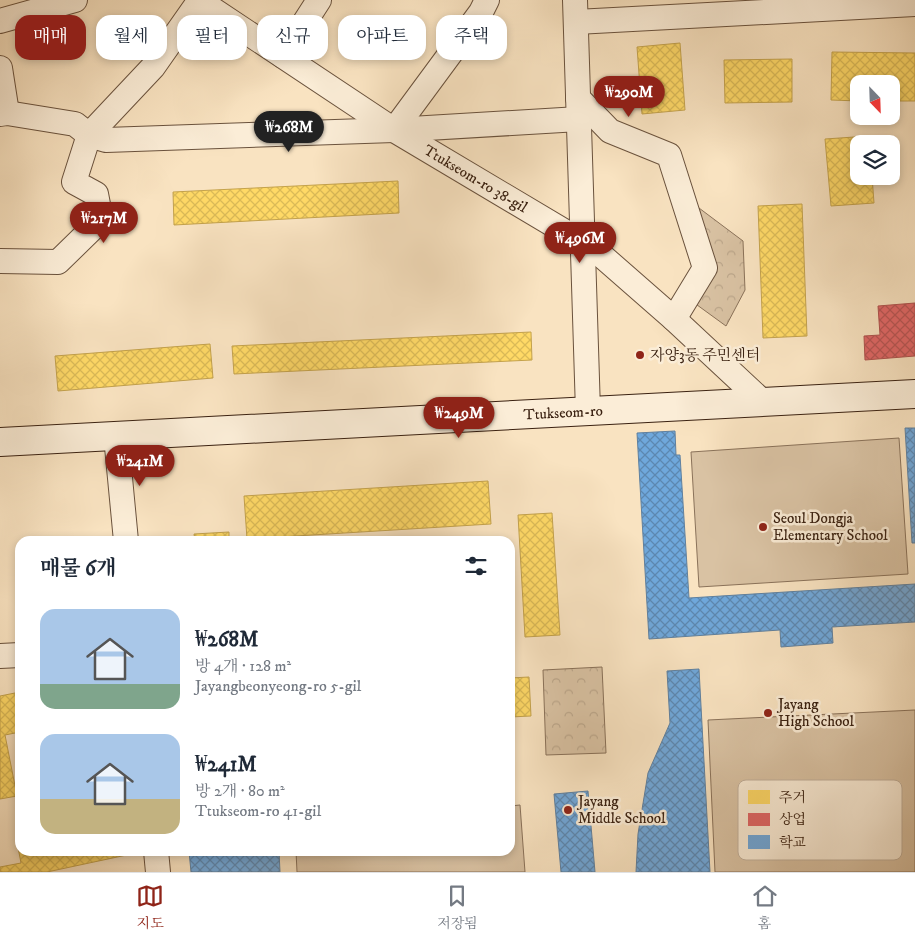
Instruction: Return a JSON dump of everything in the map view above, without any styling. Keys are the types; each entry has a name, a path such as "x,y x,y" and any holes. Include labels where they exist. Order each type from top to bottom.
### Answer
{"main road":[{"name":"Ttukseom-ro","path":"0,442 915,394"}],"street":[{"path":"0,21 75,0"},
{"path":"0,261 58,262 101,220 96,194 74,182 89,136 153,67 200,0"},
{"name":"Ttukseom-ro 38-gil","path":"200,0 257,38"},
{"path":"394,130 481,12 487,0"},
{"path":"309,15 318,1"},
{"path":"588,411 576,11 915,4"},
{"name":"Ttukseom-ro 38-gil","path":"289,60 394,130 594,249 674,319 763,402"},
{"path":"0,68 4,113 75,124 89,136 106,140 394,130 579,109 610,131 669,155 705,268 674,319"},
{"path":"116,436 126,536"},
{"path":"0,656 15,655"},
{"path":"156,856 158,872"}],"green space":[{"path":"699,208 743,241 745,290 726,326 693,302 715,274"},
{"path":"899,438 908,574 699,587 691,452"},
{"path":"602,667 606,753 546,755 543,670"},
{"path":"915,710 915,872 715,872 708,720"},
{"path":"520,805 525,872 297,872 296,856 515,856 515,806"}],"building: 주거":[{"path":"680,43 685,110 642,114 637,47"},
{"path":"832,52 915,53 915,101 900,101 900,75 850,75 850,101 831,100"},
{"path":"792,59 792,102 725,103 724,60"},
{"path":"850,137 850,185 873,185 874,203 831,206 825,139"},
{"path":"398,181 399,213 174,225 173,192"},
{"path":"802,204 807,336 763,338 758,206"},
{"path":"531,332 532,360 234,374 232,346"},
{"path":"210,344 213,378 58,391 55,356"},
{"path":"488,481 491,524 296,536 247,536 244,496"},
{"path":"552,513 560,635 525,637 518,515"},
{"path":"229,532 229,536 194,536 194,534"},
{"path":"529,677 531,716 515,717 515,678"},
{"path":"15,693 15,733 5,735 15,786 15,796 0,799 0,696"},
{"path":"20,856 122,856 47,872 0,872 0,867 21,863"}],"building: 상업":[{"path":"915,303 915,356 865,360 864,336 880,335 878,306"}],"building: 학교":[{"path":"905,428 915,428 915,543 912,543"},
{"path":"675,431 676,455 680,455 689,598 915,584 915,622 832,627 833,643 781,647 780,630 649,639 637,433"},
{"path":"699,669 710,872 636,872 638,834 648,773 670,723 667,671"},
{"path":"588,791 595,872 561,872 554,794"},
{"path":"189,856 279,856 280,872 191,872"}],"place":[{"name":"자양3동 주민센터","path":"640,355"},
{"name":"Seoul Dongja Elementary School","path":"763,527"},
{"name":"Jayang High School","path":"768,713"},
{"name":"Jayang Middle School","path":"568,810"}]}
